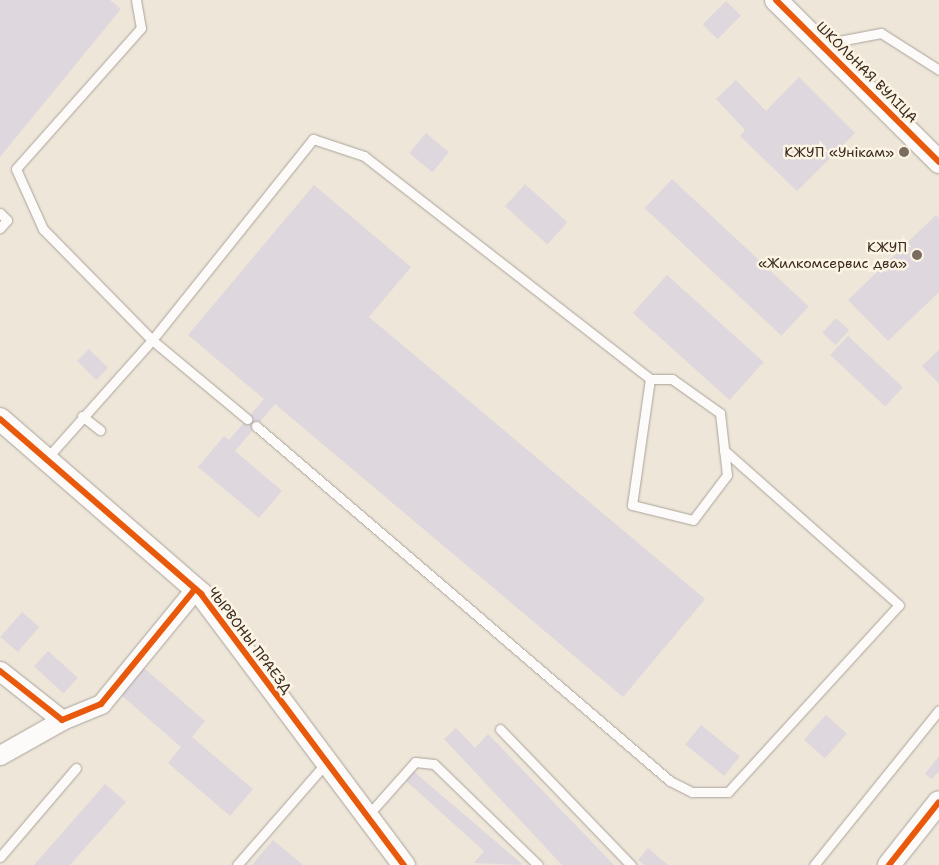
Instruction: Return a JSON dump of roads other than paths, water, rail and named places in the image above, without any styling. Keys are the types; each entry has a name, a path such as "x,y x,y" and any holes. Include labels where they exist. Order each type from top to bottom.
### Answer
{"street":[{"name":"ШКОЛЬНАЯ ВУЛІЦА","path":"776,0 939,162"},
{"name":"ЧЫРВОНЫ ПРАЕЗД","path":"0,419 195,589 404,865"},
{"path":"0,756 62,720 101,704 195,589"},
{"path":"0,672 62,720"},
{"path":"889,865 939,802"}],"lane":[{"path":"136,0 141,28 16,169 43,229 152,340 247,419"},
{"path":"822,44 881,33 939,70"},
{"path":"46,458 152,340 313,139 364,156 650,379 672,379 720,413 727,475 693,520 632,505 650,379"},
{"path":"0,213 8,220 0,228"},
{"path":"82,416 100,430"},
{"path":"256,426 670,781 692,792 728,792 899,605 724,450"},
{"path":"814,865 939,710"},
{"path":"500,728 631,865"},
{"path":"237,865 327,762"},
{"path":"368,815 415,762 434,764 538,865"},
{"path":"0,857 76,768"}],"place":[{"name":"КЖУП «Унікам»","path":"904,152"},
{"name":"КЖУП «Жилкомсервис два»","path":"917,255"}]}
